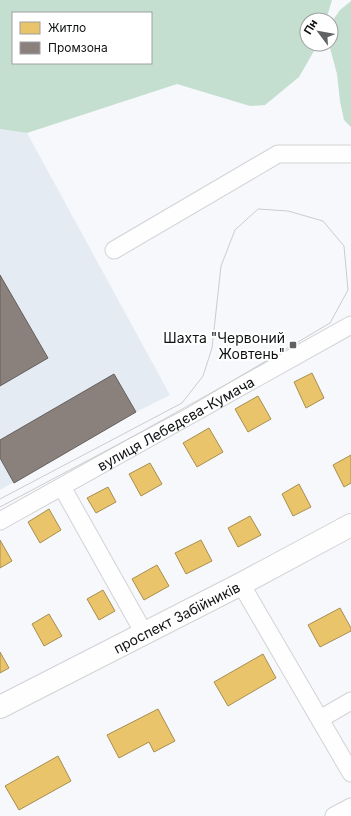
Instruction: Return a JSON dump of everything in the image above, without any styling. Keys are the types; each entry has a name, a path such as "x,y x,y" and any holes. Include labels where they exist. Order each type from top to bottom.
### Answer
{"main road":[{"name":"проспект Забійників","path":"0,708 241,584 351,525"}],"street":[{"path":"114,250 278,154 351,154"},
{"name":"вулиця Лебедєва-Кумача","path":"0,521 351,325"},
{"path":"62,487 144,633"},
{"path":"241,584 351,773"},
{"path":"320,719 351,701"},
{"path":"334,816 351,807"}],"shaded area":[{"path":"0,129 27,133 170,395 136,412 0,490"}],"green space":[{"path":"0,0 332,0 328,12 299,12 299,52 313,52 299,77 265,105 250,106 177,84 27,133 0,129"},
{"path":"351,1 351,127 344,120 337,74 331,52 339,52 339,12"}],"building: Житло":[{"path":"312,373 324,398 306,408 294,382"},
{"path":"258,396 271,419 248,432 235,409"},
{"path":"209,428 223,452 197,467 183,443"},
{"path":"351,455 351,483 344,487 333,465"},
{"path":"150,463 162,484 141,496 129,474"},
{"path":"299,484 311,507 293,516 282,494"},
{"path":"108,487 116,502 96,513 87,498"},
{"path":"49,509 61,530 40,543 28,522"},
{"path":"250,516 261,535 238,547 228,528"},
{"path":"0,540 12,561 0,568"},
{"path":"201,540 212,561 186,574 175,553"},
{"path":"157,565 169,586 144,600 132,579"},
{"path":"103,590 115,611 99,620 87,599"},
{"path":"340,608 351,628 351,631 320,647 308,625"},
{"path":"49,614 62,636 44,646 32,624"},
{"path":"0,652 9,668 0,673"},
{"path":"263,654 276,678 228,706 214,682"},
{"path":"158,709 175,741 154,752 149,742 119,758 107,735"},
{"path":"58,756 71,781 19,810 5,786"}],"building: Промзона":[{"path":"0,275 48,358 0,386"},
{"path":"114,374 136,412 14,483 0,458 0,440"}],"tram line":[{"path":"0,499 182,403 203,376 212,348 221,266 235,230 258,209 288,211 323,221 344,246 348,290 330,323 185,409 0,507"}],"place":[{"name":"Шахта \"Червоний Жовтень\"","path":"293,345"}]}
